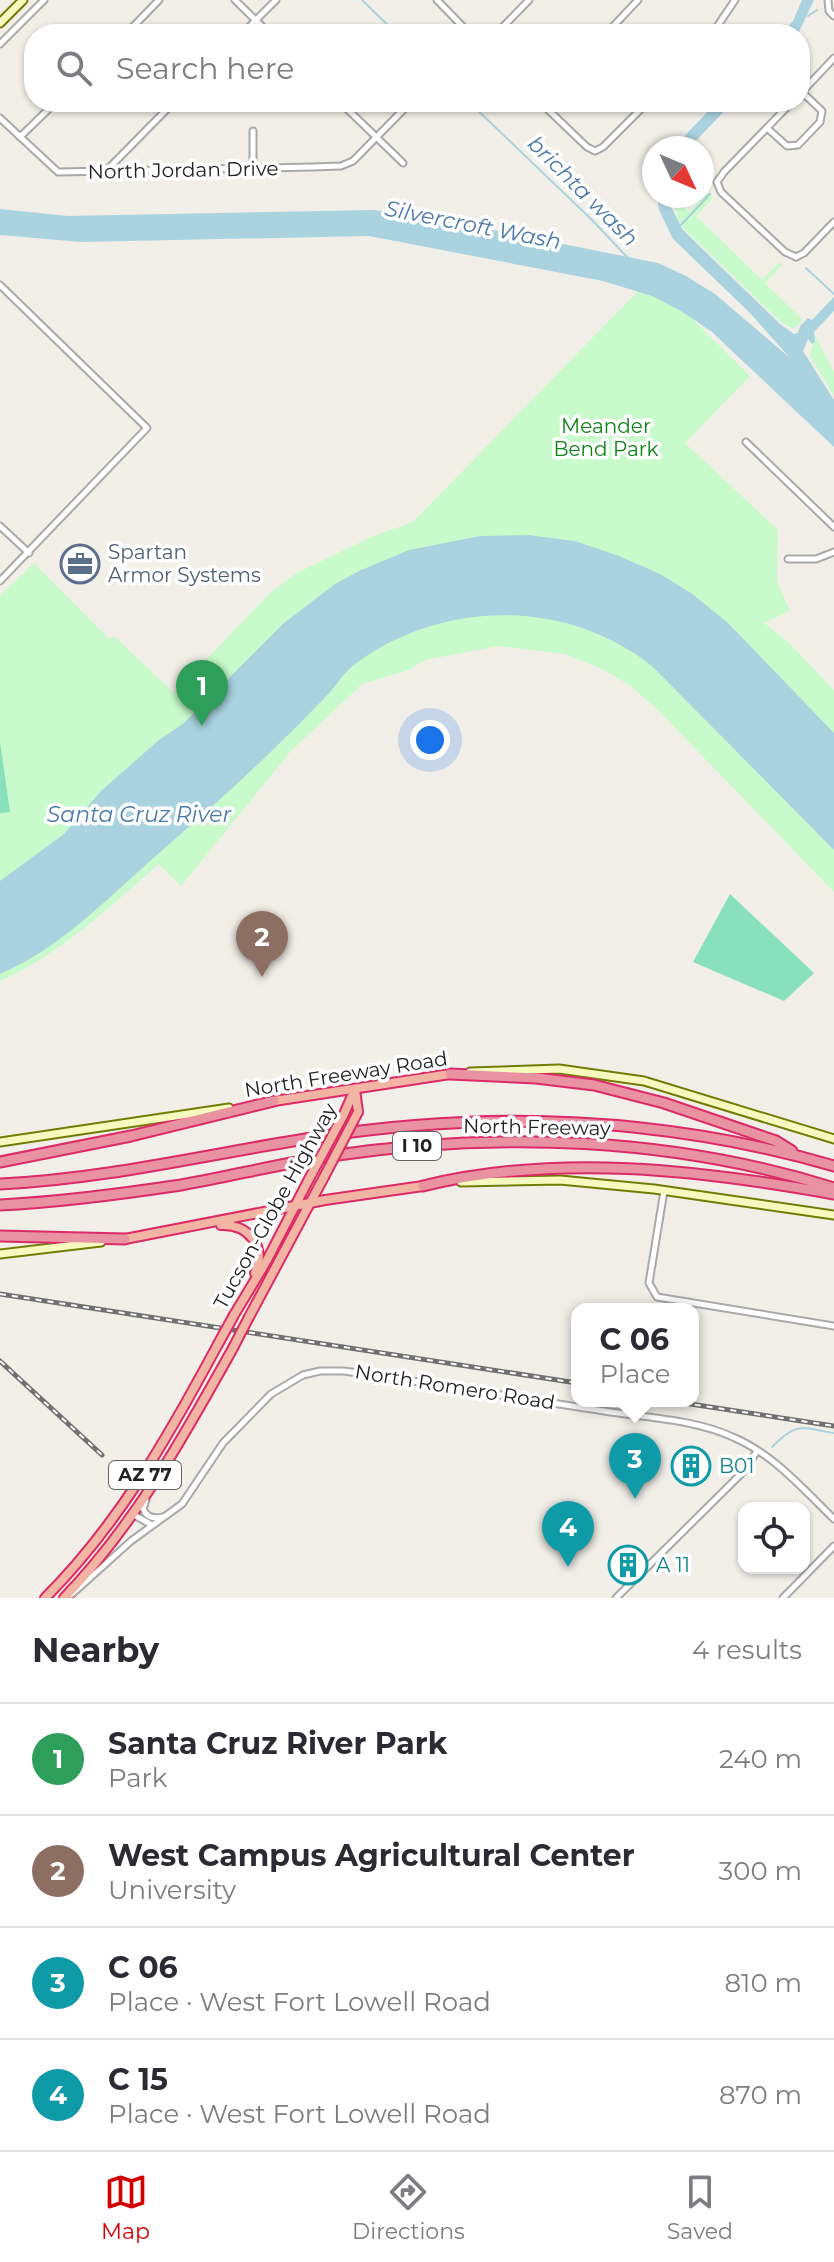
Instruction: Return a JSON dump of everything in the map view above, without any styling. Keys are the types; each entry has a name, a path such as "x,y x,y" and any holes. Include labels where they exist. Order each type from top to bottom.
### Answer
{"highway":[{"name":"North Freeway Road","path":"274,1101 450,1074"},
{"path":"450,1074 551,1079 622,1091 776,1141 798,1156"},
{"name":"Tucson-Globe Highway","path":"65,1597 134,1515 183,1439 358,1112 355,1089"},
{"name":"Tucson-Globe Highway","path":"45,1598 94,1544 159,1452 266,1262 355,1089"},
{"path":"0,1162 118,1139 274,1101"},
{"name":"North Freeway","path":"0,1184 122,1172 360,1131 491,1120 599,1123 682,1132 834,1166"},
{"name":"North Freeway","path":"0,1205 158,1188 328,1156 462,1143 551,1142 637,1148 723,1161 834,1191"},
{"path":"0,1236 125,1239 490,1172 578,1168 725,1177 834,1191"},
{"path":"185,1228 231,1225 251,1235 258,1247 259,1261 245,1296"},
{"path":"110,1523 122,1514 134,1515"},
{"path":"94,1544 105,1553"}],"main road":[{"path":"0,23 23,0"},
{"name":"North Freeway Road","path":"450,1074 559,1069 623,1077 692,1093 834,1139"},
{"name":"North Freeway Road","path":"0,1142 274,1101"},
{"path":"423,1186 529,1179 664,1191 834,1215"},
{"path":"0,1254 125,1239"}],"street":[{"path":"0,44 44,0"},
{"path":"136,24 159,0"},
{"path":"235,0 259,24"},
{"path":"251,24 276,0"},
{"path":"437,0 460,24"},
{"path":"506,24 529,0"},
{"path":"615,24 638,0"},
{"path":"719,24 735,0"},
{"path":"828,0 829,11 834,16"},
{"path":"810,83 834,58"},
{"path":"767,128 787,146 798,145 820,122 822,111 810,101"},
{"path":"20,137 46,112"},
{"path":"105,172 164,112"},
{"path":"351,112 403,163"},
{"name":"North Jordan Drive","path":"0,118 58,172 105,172 341,166 353,161 401,112"},
{"path":"550,112 587,147 597,152 638,112"},
{"path":"782,112 716,182 721,192 796,260 834,222"},
{"path":"253,131 253,169"},
{"path":"0,285 147,428 0,581"},
{"path":"746,442 834,527"},
{"path":"0,526 29,553"},
{"path":"788,559 816,559 834,552"},
{"path":"664,1191 649,1283 657,1297 694,1303"},
{"path":"699,1304 834,1326"},
{"name":"North Romero Road","path":"65,1597 83,1586 131,1541 188,1498 219,1448 271,1394 295,1378 337,1370 571,1404"},
{"name":"North Romero Road","path":"590,1407 684,1423 737,1438 783,1470 834,1519"},
{"path":"616,1598 745,1470 757,1451"},
{"path":"150,1491 144,1512 153,1518 168,1515"},
{"path":"134,1515 153,1525"},
{"path":"783,1598 834,1546"}],"green space":[{"path":"676,208 685,208 689,212 693,208 704,208 696,216 762,280 780,262 782,265 765,283 803,320 794,329 781,322 685,230"},
{"name":"Meander Bend Park","path":"651,278 750,376 685,443 778,530 777,581 790,611 764,623 787,641 834,690 834,892 631,686 602,669 565,654 499,646 425,660 409,670 362,684 290,752 181,886 159,864 64,943 0,981 0,596 34,563 109,639 114,636 174,693 271,592 297,573 371,537 413,522"},
{"path":"815,335 834,372 834,396 810,356"},
{"path":"0,742 10,812 0,813"},
{"path":"730,894 814,973 784,1001 693,962"}],"water":[{"path":"802,0 814,0 803,24 790,24"},
{"path":"707,112 723,112 700,136 684,136"},
{"path":"672,208 683,230 794,334 834,297 834,311 814,332 815,342 812,344 808,339 803,351 834,400 834,447 712,332 652,296 603,281 369,236 81,242 0,235 0,209 68,216 373,210 408,213 658,263 715,294 790,358 749,312 673,239 659,210"},
{"name":"Santa Cruz River","path":"528,535 575,541 660,574 691,593 728,623 834,733 834,850 653,667 619,644 583,628 544,619 505,615 465,618 426,627 389,643 355,664 254,767 97,909 41,952 0,974 0,881 64,834 101,791 159,740 184,723 284,623 335,584 409,550 480,536"}],"waterway":[{"name":"brichta wash","path":"362,0 387,24"},
{"path":"808,16 817,10"},
{"name":"brichta wash","path":"479,112 628,258"},
{"path":"680,226 697,208"},
{"path":"806,268 834,294"},
{"path":"772,1447 788,1433 800,1428 834,1433"}],"railway":[{"path":"0,1294 571,1382"},
{"path":"0,1361 102,1455"},
{"path":"699,1405 834,1426"}],"place":[{"name":"Spartan Armor Systems","path":"80,564"},
{"name":"Santa Cruz River Park","path":"202,726"},
{"name":"West Campus Agricultural Center","path":"262,977"},
{"name":"B01","path":"691,1466"},
{"name":"C 06","path":"635,1499"},
{"name":"A 11","path":"628,1565"},
{"name":"C 15","path":"568,1567"}],"water label":[{"name":"Silvercroft Wash","path":"473,225"}]}
